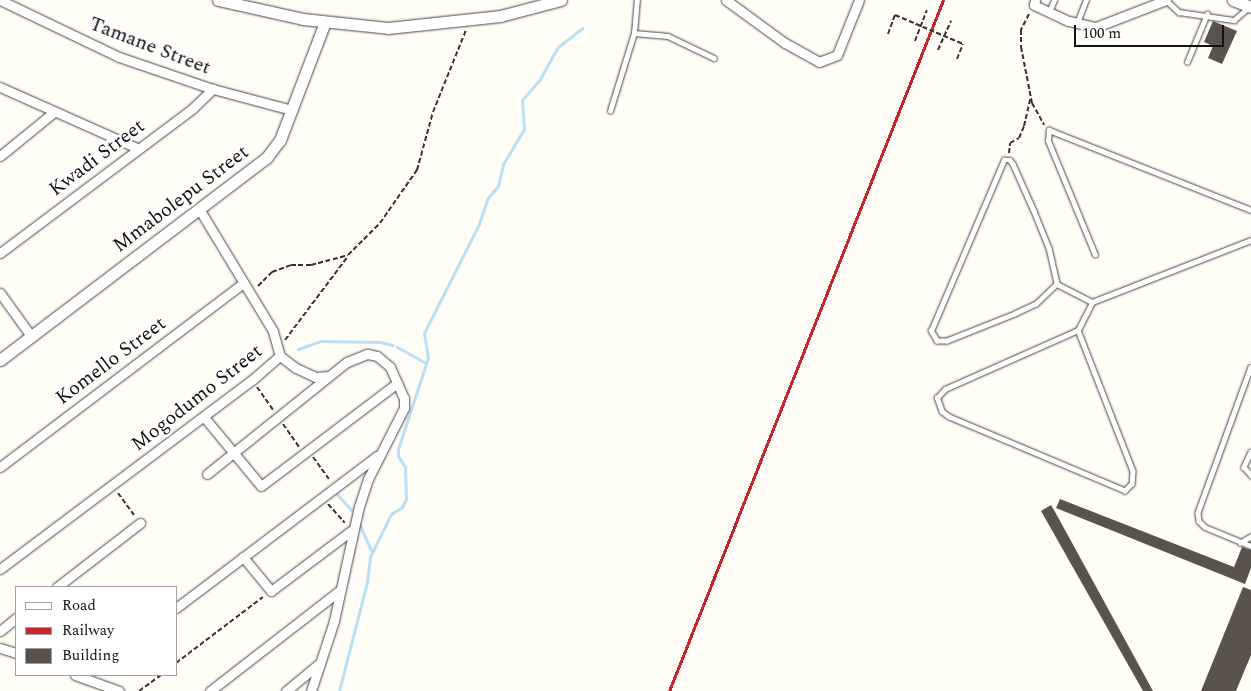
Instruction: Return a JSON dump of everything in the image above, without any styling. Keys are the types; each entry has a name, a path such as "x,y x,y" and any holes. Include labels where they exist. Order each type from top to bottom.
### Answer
{"street":[{"name":"Tamane Street","path":"0,0 119,56 213,89 292,110"},
{"path":"218,0 324,22 388,28 468,21 561,0"},
{"path":"726,0 785,43 820,62 837,55 859,0"},
{"path":"1034,2 1049,12 1076,24 1104,25 1166,0"},
{"path":"1233,0 1250,7"},
{"name":"Mmabolepu Street","path":"0,360 267,157 280,140 324,22"},
{"path":"0,87 53,113 137,148"},
{"name":"Kwadi Street","path":"0,253 137,148 194,108 213,89"},
{"path":"0,156 53,113"},
{"name":"Mogodumo Street","path":"0,569 252,380 280,352 273,330 199,209"},
{"name":"Komello Street","path":"0,467 243,282"},
{"path":"0,293 31,336"},
{"path":"280,352 296,368 315,376 328,376"},
{"path":"207,474 280,418 328,376 361,355 372,354 384,360 404,398 404,408 380,454 351,531 339,591 321,663 311,691"},
{"path":"204,417 261,486 397,384"},
{"path":"178,606 380,454"},
{"path":"58,586 140,523"},
{"path":"243,557 271,591 351,531"},
{"path":"210,691 339,591"},
{"path":"0,631 15,619"},
{"path":"0,648 15,653"},
{"path":"286,691 321,663"},
{"path":"82,676 119,691"}],"lane":[{"path":"610,111 634,33 637,0"},
{"path":"1049,12 1054,0"},
{"path":"1076,24 1086,0"},
{"path":"1166,0 1179,12 1207,14 1234,20 1250,7"},
{"path":"1187,62 1207,14"},
{"path":"634,33 668,36 714,58"},
{"path":"1096,255 1048,141 1049,130 1251,210"},
{"path":"1007,159 1015,168 1049,248 1057,284 1036,304 966,334 943,342 932,335 1001,163 1007,159"},
{"path":"1078,330 1133,471 1132,484 1125,491 949,418 938,406 937,398 945,389 1078,330 1092,302 1251,240"},
{"path":"1057,284 1092,302"},
{"path":"1251,367 1198,512 1204,527 1251,546"},
{"path":"1251,452 1244,467 1251,475"},
{"path":"1240,543 1251,536"}],"path":[{"path":"1034,2 1021,30 1030,97 1039,120 1049,130"},
{"path":"915,41 927,10"},
{"path":"888,34 895,15 963,44 957,59"},
{"path":"280,352 348,255 380,223 417,170 433,112 464,40 468,21"},
{"path":"938,50 951,21"},
{"path":"1007,159 1010,143 1019,138 1024,126 1030,97"},
{"path":"250,294 272,272 291,265 311,265 348,255"},
{"path":"252,380 306,453 335,488"},
{"path":"112,486 140,523"},
{"path":"324,496 331,509 351,531"},
{"path":"178,661 271,591"},
{"path":"139,691 160,676"}],"building":[{"path":"1213,21 1237,31 1222,64 1208,58 1213,46 1204,42"},
{"path":"1060,499 1234,567 1242,547 1251,550 1251,568 1245,584 1056,508"},
{"path":"1051,505 1153,691 1143,691 1041,511"},
{"path":"1243,587 1251,590 1251,655 1236,691 1201,691"}],"waterway":[{"path":"339,691 367,582 370,557 391,514 402,507 406,499 405,467 398,456 398,449 428,358 424,333 479,224 487,199 498,186 503,164 524,129 522,100 540,79 558,47 582,28"},
{"path":"298,349 321,341 380,342 393,345"},
{"path":"397,347 426,363"},
{"path":"335,492 351,510"},
{"path":"358,521 372,553"}],"railway":[{"path":"669,691 943,0"}]}
